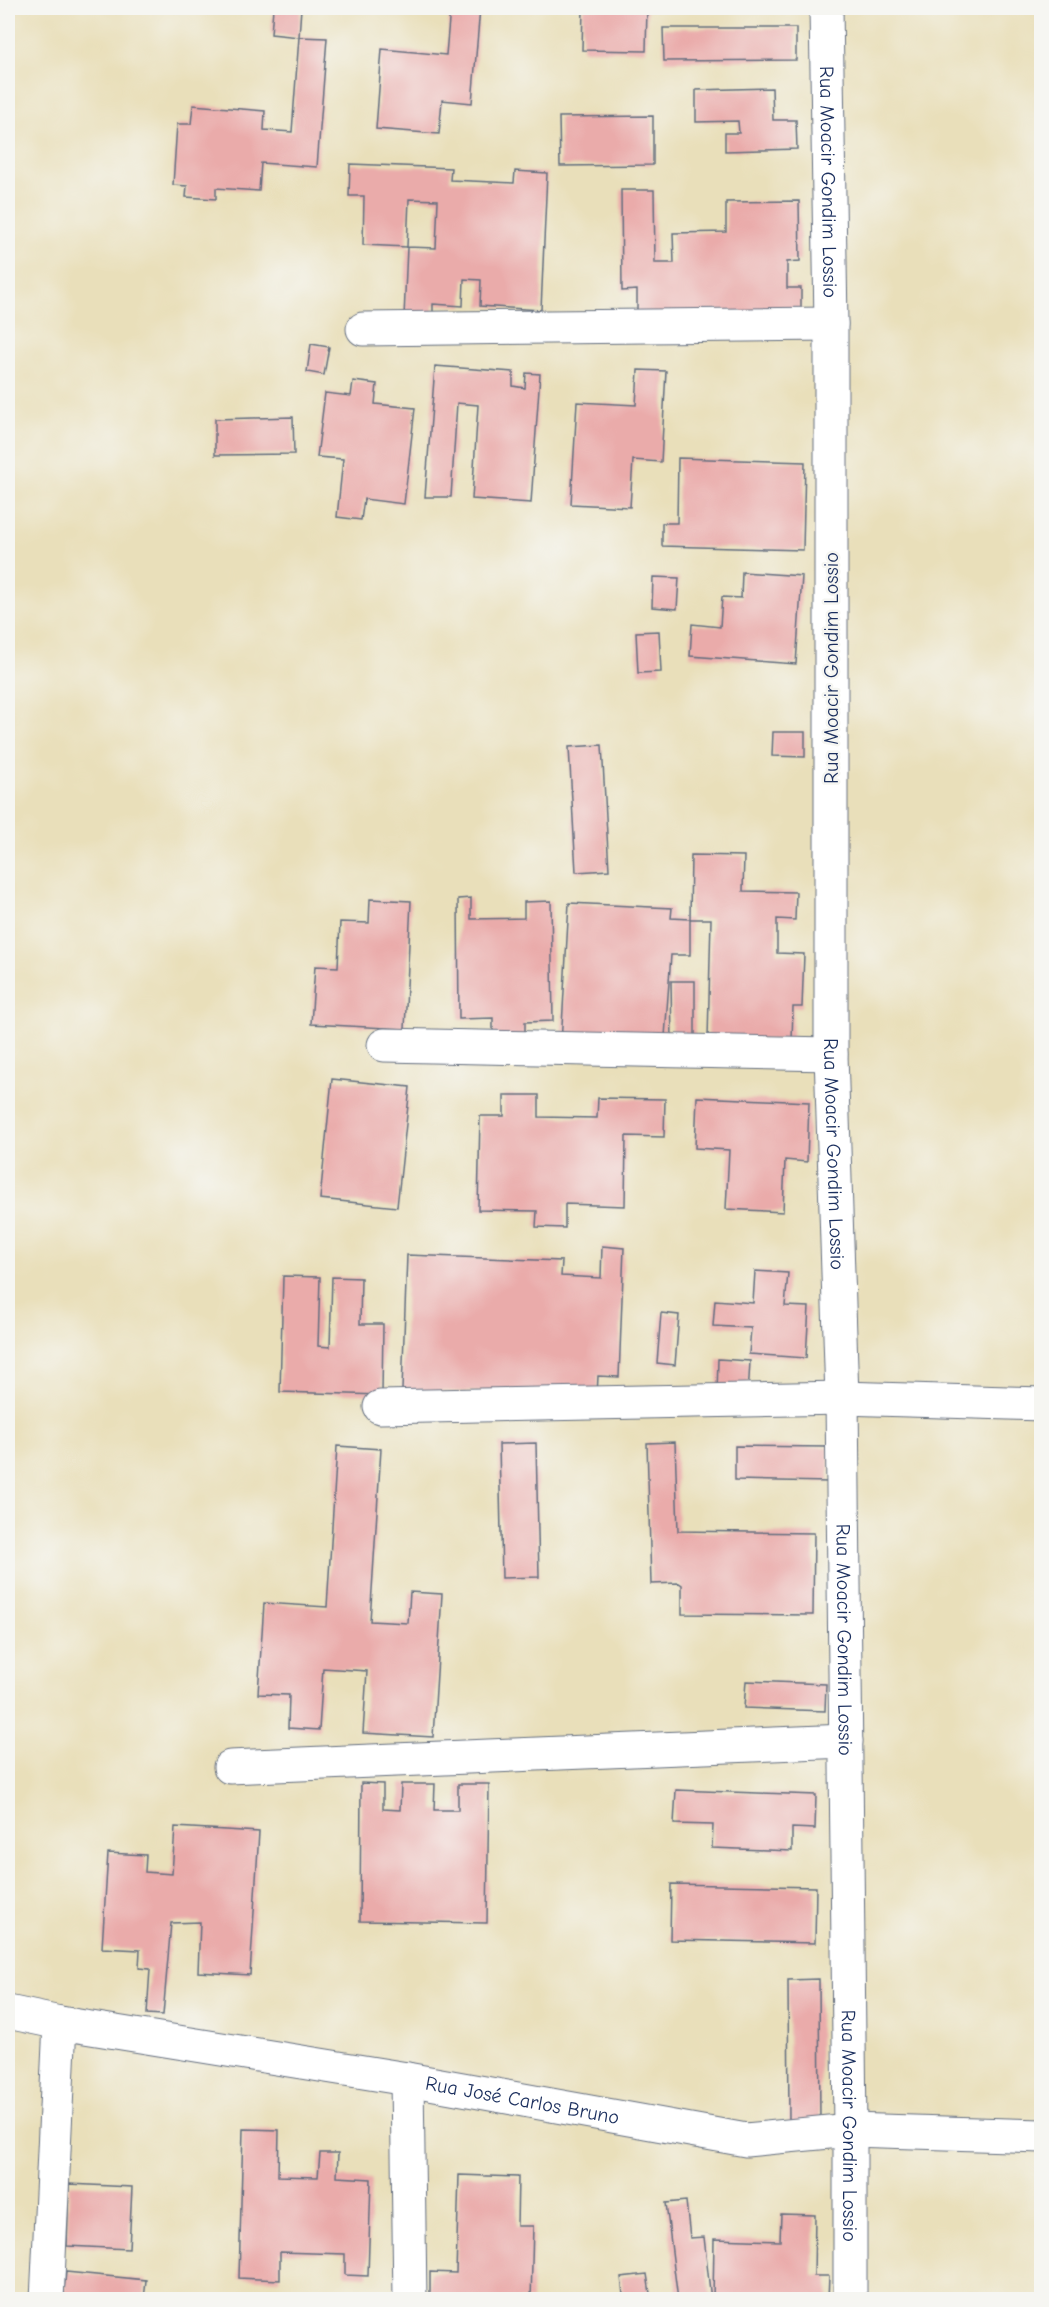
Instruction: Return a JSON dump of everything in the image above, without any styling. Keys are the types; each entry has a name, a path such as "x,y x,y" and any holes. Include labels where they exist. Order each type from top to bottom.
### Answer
{"street":[{"name":"Rua Moacir Gondim Lossio","path":"826,8 831,324 831,1054 842,1398 850,2300"},
{"path":"363,329 831,324"},
{"path":"384,1046 831,1054"},
{"path":"380,1407 842,1398 1041,1404"},
{"path":"230,1767 846,1741"},
{"name":"Rua José Carlos Bruno","path":"8,2012 60,2023 407,2079 746,2140 850,2130 1041,2136"},
{"path":"47,2300 60,2023"},
{"path":"407,2079 410,2300"}],"building":[{"path":"273,8 301,8 299,37 271,34"},
{"path":"450,8 480,8 472,103 442,100 439,134 376,129 382,49 446,55"},
{"path":"583,8 647,8 646,51 582,50"},
{"path":"663,28 796,28 796,60 664,61"},
{"path":"299,37 327,38 317,167 261,163 259,191 216,188 216,199 186,197 187,186 173,185 177,124 191,124 193,105 265,111 264,130 292,132"},
{"path":"772,88 773,120 796,120 797,149 725,151 725,133 739,133 738,121 696,122 696,90"},
{"path":"653,116 653,165 560,166 559,117"},
{"path":"350,164 451,168 450,180 514,183 515,171 547,173 541,310 480,306 481,280 464,279 463,306 433,304 433,318 404,317 407,247 363,245 364,196 349,196","holes":["409,199 438,200 436,248 407,247"]},
{"path":"621,190 654,190 655,263 674,263 673,233 726,232 726,202 799,201 800,261 787,262 787,288 801,288 801,318 637,321 637,290 622,291"},
{"path":"311,344 329,347 324,375 307,372"},
{"path":"435,366 513,372 513,386 525,388 526,373 540,374 531,503 472,499 478,405 457,403 451,497 425,497"},
{"path":"638,370 666,371 661,462 633,460 630,507 571,504 577,402 636,405"},
{"path":"353,381 377,384 375,404 415,408 404,504 364,499 361,520 337,517 343,459 317,457 325,393 351,396"},
{"path":"293,417 294,454 215,455 215,419"},
{"path":"678,458 805,462 803,550 662,546 662,523 677,523"},
{"path":"742,572 802,576 796,664 690,656 692,624 720,627 722,597 741,598"},
{"path":"653,577 679,578 677,609 652,607"},
{"path":"659,631 661,672 638,673 636,632"},
{"path":"773,732 805,732 805,757 772,756"},
{"path":"602,745 609,870 576,872 569,747"},
{"path":"691,855 744,856 743,891 796,892 795,920 777,919 777,953 804,954 802,1007 793,1007 792,1041 708,1038 711,919 690,919"},
{"path":"471,898 471,919 524,918 524,902 551,901 553,1021 525,1022 525,1041 493,1041 493,1018 459,1019 458,899"},
{"path":"370,899 411,901 405,1029 311,1024 315,966 338,967 340,922 369,923"},
{"path":"569,903 672,908 671,918 690,919 690,955 671,955 664,1050 561,1044"},
{"path":"671,981 695,981 695,1043 672,1042"},
{"path":"332,1079 410,1087 397,1207 320,1199"},
{"path":"504,1095 539,1095 539,1117 597,1118 598,1098 665,1099 664,1137 626,1136 625,1206 565,1204 565,1228 536,1227 537,1211 478,1210 480,1116 504,1116"},
{"path":"697,1097 809,1102 807,1162 785,1160 783,1212 726,1209 729,1150 695,1148"},
{"path":"602,1246 624,1248 619,1377 598,1376 597,1396 402,1390 407,1255 562,1261 561,1276 601,1278"},
{"path":"755,1271 788,1273 785,1306 809,1307 806,1358 749,1354 751,1328 713,1326 715,1300 753,1303"},
{"path":"283,1276 320,1277 318,1346 330,1347 332,1277 361,1278 360,1324 383,1324 382,1395 280,1392"},
{"path":"661,1313 679,1315 675,1365 657,1363"},
{"path":"718,1359 750,1361 748,1396 717,1394"},
{"path":"675,1442 678,1531 814,1533 813,1615 682,1614 682,1585 679,1583 651,1584 647,1443"},
{"path":"536,1443 539,1577 502,1578 499,1444"},
{"path":"337,1446 381,1449 370,1621 408,1623 410,1592 442,1594 433,1737 363,1733 367,1671 323,1668 319,1730 288,1728 289,1695 258,1694 264,1603 327,1607"},
{"path":"735,1446 829,1447 829,1482 735,1480"},
{"path":"746,1681 826,1684 825,1711 744,1708"},
{"path":"361,1783 383,1784 383,1809 400,1810 401,1784 435,1784 434,1810 458,1810 458,1784 489,1784 487,1923 360,1921"},
{"path":"676,1790 816,1795 815,1829 792,1828 792,1851 712,1848 713,1825 674,1824"},
{"path":"175,1827 259,1832 250,1975 198,1972 200,1922 171,1923 163,2015 147,2014 150,1969 139,1968 140,1950 102,1948 108,1853 146,1855 145,1872 172,1874"},
{"path":"671,1884 816,1887 815,1943 670,1940"},
{"path":"819,1979 820,2123 789,2123 788,1980"},
{"path":"243,2129 279,2130 278,2176 318,2177 320,2153 338,2153 337,2177 371,2179 368,2276 345,2275 345,2254 280,2252 280,2280 239,2278"},
{"path":"459,2175 518,2177 517,2226 533,2226 531,2300 430,2300 430,2272 456,2273"},
{"path":"69,2184 132,2187 129,2249 67,2246"},
{"path":"686,2201 690,2238 704,2237 711,2300 678,2300 666,2203"},
{"path":"781,2214 815,2215 814,2276 829,2276 828,2300 713,2300 714,2239 780,2241"},
{"path":"66,2272 146,2280 144,2300 63,2300"},
{"path":"647,2274 651,2300 602,2300 623,2295 621,2277"}]}
